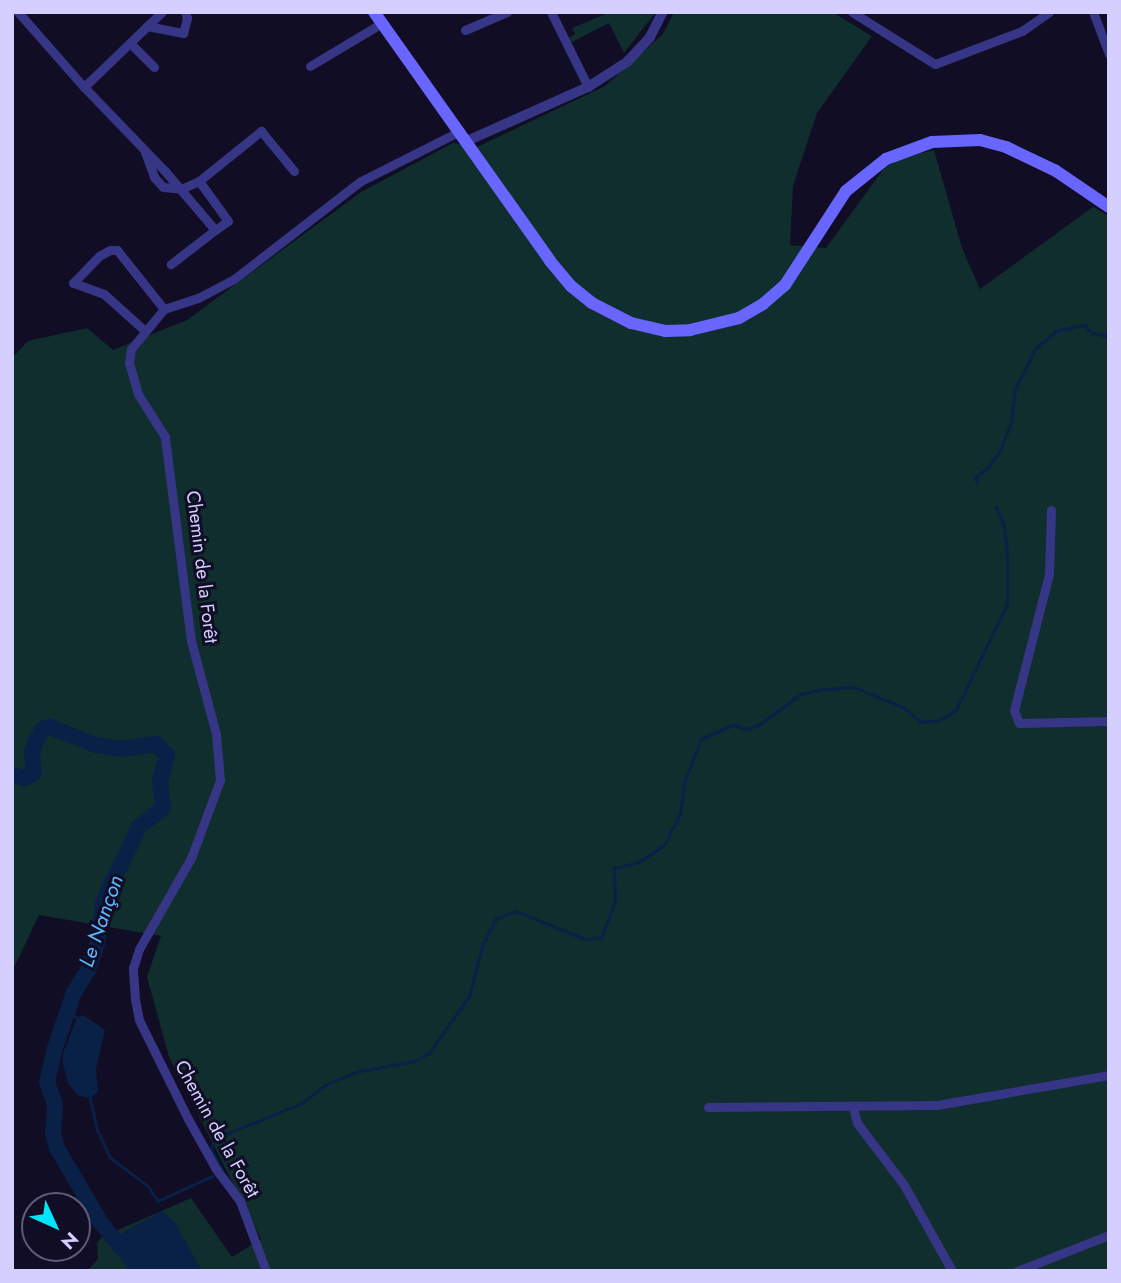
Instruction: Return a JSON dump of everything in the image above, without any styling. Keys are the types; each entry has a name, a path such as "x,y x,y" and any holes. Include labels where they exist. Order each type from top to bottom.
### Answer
{"main road":[{"path":"378,18 571,286 612,315 631,323 666,331 715,326 739,318 762,304 785,285 846,191 867,171 908,148 957,139 980,140 1006,147 1056,172 1109,207"}],"street":[{"path":"18,12 84,87 181,189 215,230"},
{"path":"84,87 162,12"},
{"path":"147,26 183,33 187,18 185,12"},
{"path":"466,30 507,12"},
{"path":"551,12 588,87"},
{"path":"463,136 588,87 627,62 650,37 663,12"},
{"path":"852,12 935,64 1022,31 1049,12"},
{"path":"1093,12 1109,54"},
{"path":"310,66 378,18"},
{"path":"130,43 154,67"},
{"path":"181,189 198,181 261,131 294,171"},
{"name":"Chemin de la Forêt","path":"266,1271 240,1201 216,1169 188,1119 139,1020 135,999 133,968 139,949 191,858 220,780 216,734 191,641 165,437 138,394 129,363 131,349 164,309 198,298 234,279 362,181 463,136"},
{"path":"171,264 228,221 198,181"},
{"path":"144,330 104,294 73,283 99,256 110,250 117,250 164,309"},
{"path":"1051,510 1049,574 1014,710 1019,723 1109,722"},
{"path":"708,1107 937,1105 1109,1075"},
{"path":"853,1107 857,1123 904,1185 952,1271"},
{"path":"1017,1271 1109,1236"}],"green space":[{"path":"610,12 656,12 624,53 609,23 570,43 568,39 575,34 572,28"},
{"path":"674,12 832,12 872,36 817,113 793,186 790,245 826,248 885,167 907,156 934,150 962,248 980,289 1093,207 1109,216 1109,1271 87,1271 98,1259 97,1243 102,1237 191,1198 232,1257 261,1239 169,1057 147,977 161,936 39,915 12,972 12,358 28,341 87,328 113,350 187,320 361,192 453,143 477,147 605,86 663,34"}],"water":[{"path":"83,1015 105,1030 96,1069 98,1092 90,1098 78,1096 68,1083 63,1064 63,1053 77,1018"},
{"path":"162,1211 174,1221 202,1271 149,1271 123,1242 119,1235"}],"waterway":[{"path":"977,483 975,477 988,468 1000,451 1011,422 1015,389 1036,348 1056,331 1085,325 1092,333 1109,336"},
{"path":"222,1170 211,1150 214,1139 302,1103 324,1086 355,1072 415,1061 430,1052 469,996 483,944 496,919 516,911 585,939 601,938 615,901 614,868 639,862 664,845 680,814 685,780 701,739 733,725 746,729 759,725 801,694 818,690 854,687 905,708 921,722 940,720 956,710 1007,604 1004,526 996,508"},
{"name":"Le Nançon","path":"12,775 25,778 34,773 32,753 36,740 44,728 50,727 96,745 120,749 156,744 167,755 160,782 163,808 139,827 108,891 103,904 98,941 88,970 74,992 55,1048 47,1082 55,1105 53,1133 57,1148 101,1223 141,1271"},
{"path":"67,1011 78,1018"},
{"path":"90,1097 98,1131 110,1157 148,1186 158,1201 212,1176"}]}
